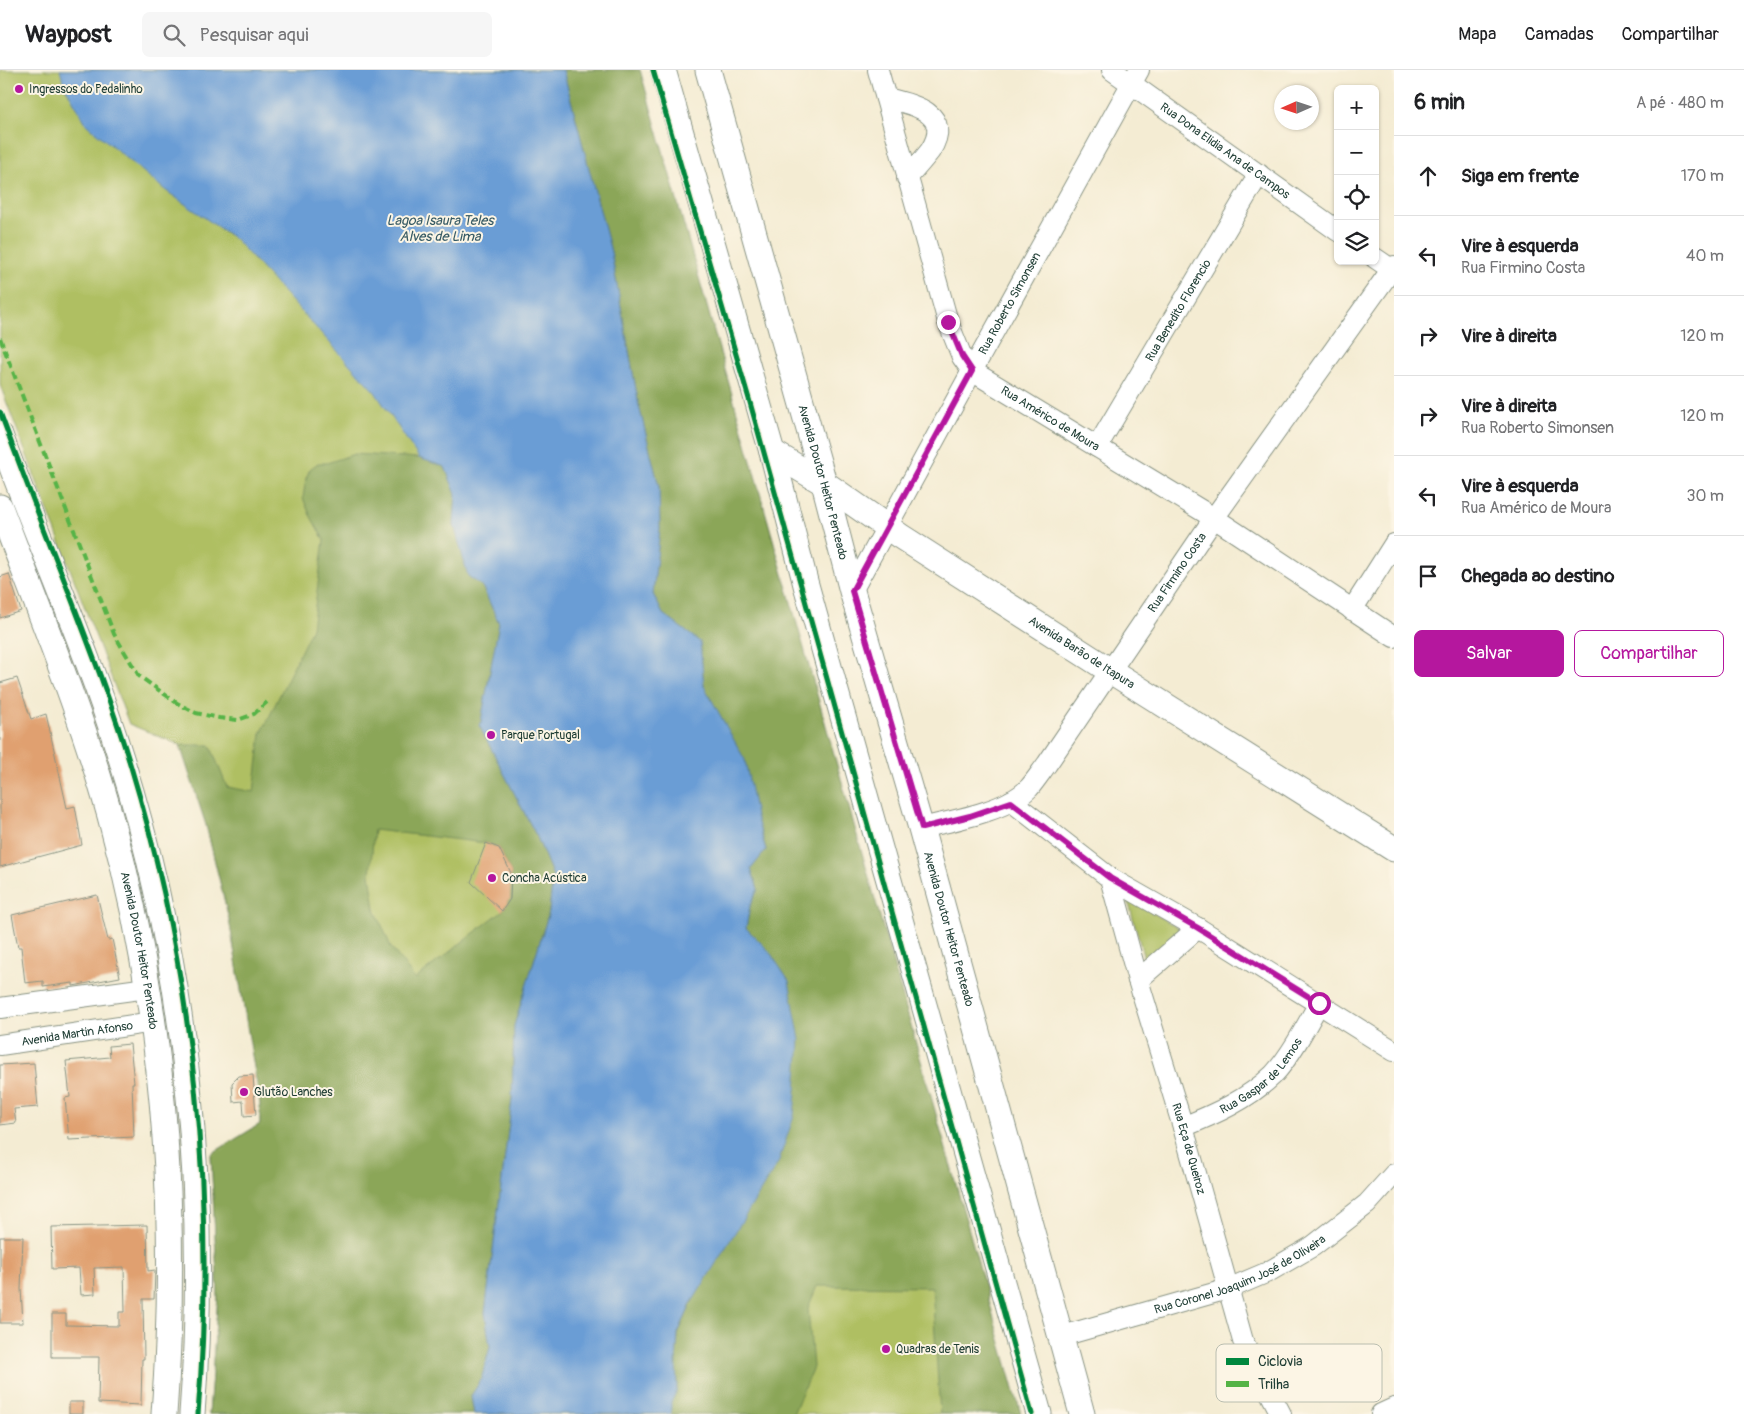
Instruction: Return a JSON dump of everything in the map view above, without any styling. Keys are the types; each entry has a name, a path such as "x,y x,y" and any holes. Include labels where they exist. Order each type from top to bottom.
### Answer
{"main road":[{"path":"663,70 772,452 806,585 1039,1414"},
{"name":"Avenida Doutor Heitor Penteado","path":"708,70 824,483 852,591 922,828 1082,1414"},
{"name":"Avenida Barão de Itapura","path":"809,431 824,464 835,477 889,521"},
{"path":"0,435 77,634 115,741 140,826 164,929 188,1082 195,1187 198,1281 197,1345 192,1414"},
{"name":"Avenida Barão de Itapura","path":"772,452 889,521 1394,849"},
{"name":"Avenida Doutor Heitor Penteado","path":"0,507 80,720 110,814 133,910 153,1022 165,1121 169,1201 170,1346 164,1414"},
{"name":"Avenida Barão de Itapura","path":"1113,665 1394,834"},
{"path":"1074,1385 1087,1414"}],"street":[{"name":"Rua Américo de Moura","path":"878,70 948,322 962,356 972,371 1214,518 1394,637"},
{"name":"Rua Dona Elidia Ana de Campos","path":"1112,70 1135,77 1259,174 1334,227"},
{"name":"Rua Roberto Simonsen","path":"852,591 1135,77"},
{"path":"886,98 908,103 924,110 936,120 938,134 931,150 907,178"},
{"name":"Rua Benedito Florencio","path":"1097,447 1259,174"},
{"path":"1379,260 1393,269"},
{"name":"Rua Firmino Costa","path":"922,828 970,816 1011,802 1028,789 1214,518 1393,269"},
{"path":"1352,610 1394,544"},
{"path":"1011,802 1110,878 1198,928 1394,1051"},
{"name":"Rua Eça de Queiroz","path":"1110,878 1245,1344"},
{"path":"1138,980 1198,928"},
{"path":"0,1008 147,988"},
{"name":"Rua Gaspar de Lemos","path":"1183,1127 1213,1115 1242,1100 1274,1074 1297,1041 1319,1003"},
{"name":"Avenida Martin Afonso","path":"0,1045 153,1022"},
{"name":"Rua Coronel Joaquim José de Oliveira","path":"1062,1336 1228,1289 1268,1272 1313,1246 1366,1204 1394,1174"},
{"name":"Rua Eça de Queiroz","path":"1275,1402 1281,1414"},
{"path":"1381,1414 1394,1408"}],"green space":[{"name":"Parque Portugal","path":"0,70 640,70 1021,1414 209,1414 218,1296 211,1154 260,1124 260,1103 229,919 206,825 180,745 129,724 0,385"},
{"path":"563,70 640,70 1021,1414 940,1414 932,1287 817,1286 808,1308 813,1367 793,1414 671,1414 670,1403 677,1390 676,1361 678,1334 692,1302 769,951 746,928 750,906 758,889 751,869 766,849 756,816 716,710 704,686 700,642 663,614 653,594 660,529 659,487 639,406 611,252"},
{"path":"354,454 419,458 445,467 456,494 454,525 499,623 480,727 537,837 553,876 549,912 514,1026 512,1100 485,1313 490,1347 481,1380 471,1396 474,1414 209,1414 218,1296 211,1154 260,1124 260,1103 229,919 206,825 180,745 210,745 227,787 254,792 261,734 312,628 324,540 303,498 306,478 310,469 318,463 327,463","holes":["374,830 486,843 499,848 511,873 510,899 502,911 415,979 391,947 375,909 370,874"]},
{"path":"1127,897 1185,932 1147,969"}],"water":[{"name":"Lagoa Isaura Teles Alves de Lima","path":"60,70 563,70 611,252 639,406 659,487 660,529 653,594 663,614 700,642 704,686 745,760 756,816 766,850 751,869 758,889 750,906 746,928 769,951 789,981 800,1040 794,1116 778,1163 692,1302 678,1333 676,1361 677,1390 671,1403 671,1414 474,1414 471,1396 481,1380 490,1347 485,1313 512,1100 514,1026 549,912 553,876 537,837 480,727 499,623 482,586 468,576 454,525 456,494 445,467 419,458 375,392 235,239 165,190 87,125 64,85"}],"building":[{"path":"9,574 21,611 0,618 0,577"},
{"path":"17,678 31,719 46,714 67,808 75,806 82,845 0,867 0,683"},
{"name":"Concha Acústica","path":"486,843 499,848 511,873 510,899 502,911 471,882"},
{"path":"97,895 108,940 112,939 120,977 73,986 73,983 43,987 43,981 25,983 21,947 18,947 12,915"},
{"path":"130,1044 134,1083 132,1083 134,1137 69,1140 65,1098 70,1097 66,1061 110,1057 109,1046"},
{"path":"34,1063 38,1107 14,1109 16,1123 0,1125 0,1065"},
{"name":"Glutão Lanches","path":"253,1075 256,1115 244,1116 243,1101 233,1102 232,1083 239,1076"},
{"path":"147,1225 148,1271 155,1270 154,1299 143,1299 144,1359 142,1359 141,1405 98,1403 99,1357 52,1357 52,1314 66,1314 66,1325 119,1326 119,1312 125,1312 124,1267 94,1268 95,1294 81,1295 79,1268 52,1269 51,1227"},
{"path":"0,1237 23,1237 21,1289 23,1323 0,1323"},
{"path":"69,1402 83,1402 83,1414 69,1414"}],"marked path":[{"path":"0,338 114,634 139,676 177,703 196,713 219,718 238,720 254,714 267,702"}],"cycle path":[{"path":"653,70 749,399 1032,1414"},
{"path":"0,412 115,718 153,846 171,925 185,1006 195,1087 201,1169 204,1251 203,1332 198,1414"}],"place":[{"name":"Ingressos do Pedalinho","path":"19,89"},
{"name":"Parque Portugal","path":"491,735"},
{"name":"Concha Acústica","path":"492,878"},
{"name":"Glutão Lanches","path":"244,1092"},
{"name":"Quadras de Tenis","path":"886,1349"}],"route":[{"path":"948,322 962,356 972,371 852,591 922,828 970,816 1011,802 1110,878 1198,928 1319,1003"}]}
